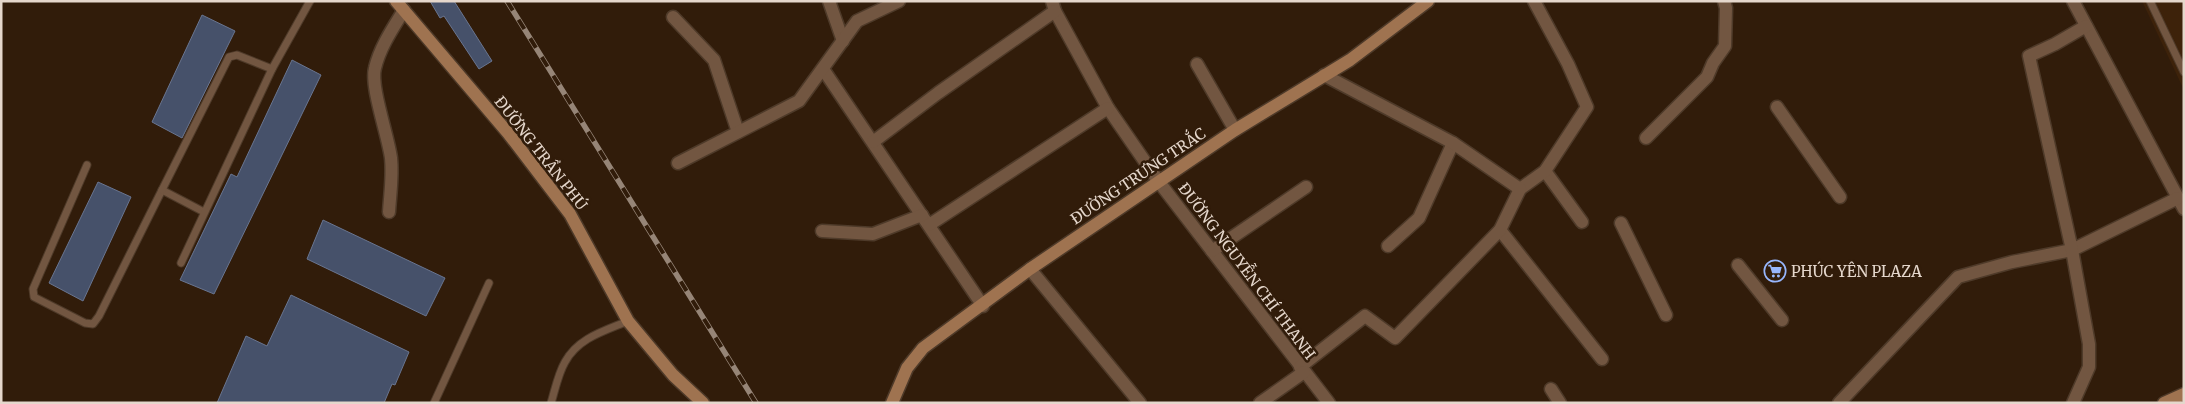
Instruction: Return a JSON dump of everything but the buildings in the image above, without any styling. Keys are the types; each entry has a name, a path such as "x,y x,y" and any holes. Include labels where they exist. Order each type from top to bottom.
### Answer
{"street":[{"path":"829,1 843,41"},
{"path":"678,163 799,101 857,21 899,1"},
{"name":"ĐƯỜNG TRƯNG TRẮC","path":"892,403 907,368 923,348 983,306 1030,269 1235,130 1350,60 1428,1"},
{"path":"1260,403 1365,316 1395,338 1500,230 1520,189 1545,171 1587,107 1568,64 1534,1"},
{"path":"1646,138 1707,78 1713,63 1725,46 1726,8 1724,1"},
{"path":"1839,403 1958,276 2012,262 2072,250 2181,204 2073,1"},
{"path":"389,212 391,161 388,135 373,79 374,68 400,6"},
{"name":"ĐƯỜNG TRẦN PHÚ","path":"400,6 508,133 570,214 628,321 673,375 704,403"},
{"path":"873,142 1054,6"},
{"name":"ĐƯỜNG NGUYỄN CHÍ THANH","path":"1054,6 1108,108 1159,182 1329,403"},
{"path":"673,17 714,60 738,132"},
{"path":"2073,403 2089,367 2089,344 2072,250 2028,56 2055,44 2086,26"},
{"path":"1197,64 1235,130"},
{"path":"823,69 983,306"},
{"path":"1324,75 1453,143 1520,189"},
{"path":"1777,107 1840,197"},
{"path":"822,231 873,234 926,220 1108,108"},
{"path":"1388,246 1419,218 1453,143"},
{"path":"1545,171 1582,222"},
{"path":"1212,251 1306,187"},
{"path":"1621,223 1666,315"},
{"path":"1500,230 1602,359"},
{"path":"1738,265 1782,320"},
{"path":"1030,269 1140,403"},
{"path":"1551,389 1560,403"},
{"path":"2164,403 2184,394"}],"lane":[{"path":"181,263 272,69 310,1"},
{"path":"2150,1 2184,72"},
{"path":"87,165 34,289 34,298 85,323 93,324 99,316 229,57 237,54 272,69"},
{"path":"162,190 204,212"},
{"path":"434,403 489,283"},
{"path":"551,403 565,363 577,346 590,336 628,321"}],"shaded area":[{"path":"2142,1 2184,1 2184,90"}],"railway":[{"path":"507,1 756,403"}],"place":[{"name":"PHÚC YÊN PLAZA","path":"1775,271"}]}
